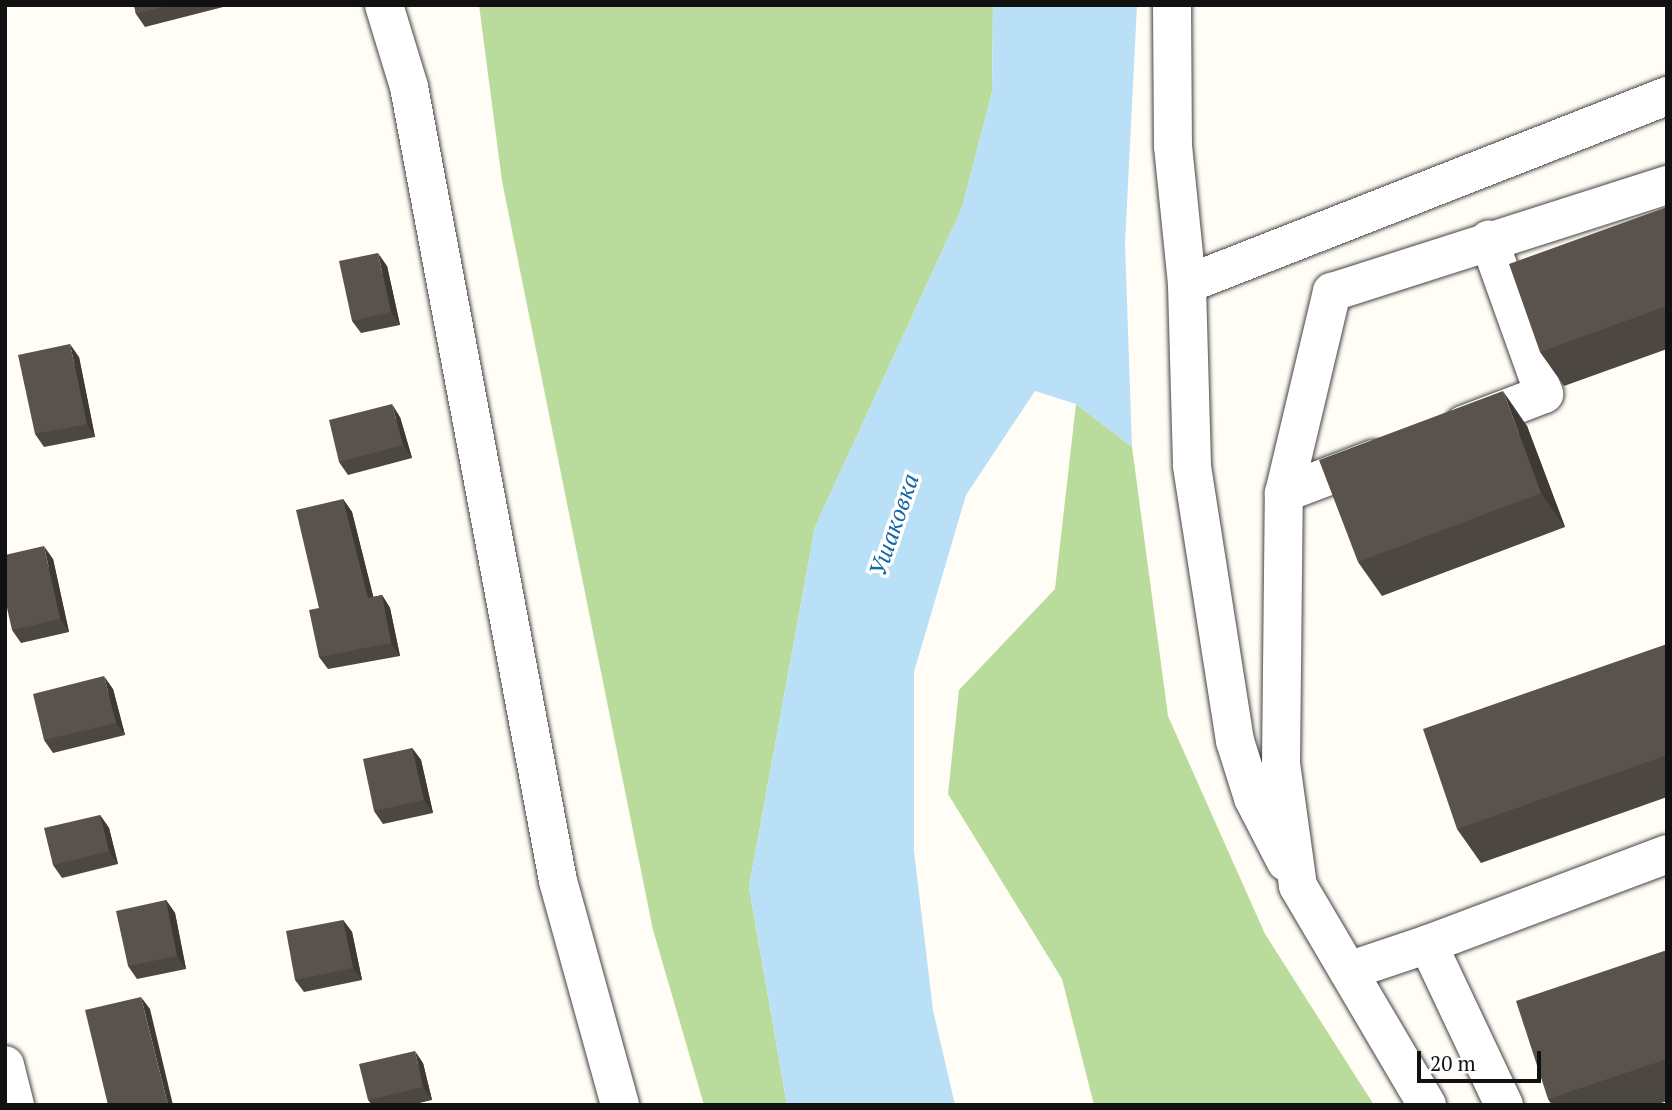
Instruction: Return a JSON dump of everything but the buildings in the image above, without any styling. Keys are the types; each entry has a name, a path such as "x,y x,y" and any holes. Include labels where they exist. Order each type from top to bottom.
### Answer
{"street":[{"path":"384,5 410,87 558,881 620,1105"},
{"path":"1172,5 1173,146 1187,284 1192,465 1235,741 1253,798 1298,886 1427,1105"},
{"path":"1187,284 1667,96"},
{"path":"1298,886 1282,764 1284,493 1332,292 1667,185"},
{"path":"1284,493 1544,394 1489,240"},
{"path":"1348,971 1428,944 1667,854"},
{"path":"1428,944 1504,1105"},
{"path":"5,1065 15,1105"}],"green space":[{"path":"479,5 993,5 992,92 962,208 815,527 749,887 787,1105 704,1105 653,930 502,181"},
{"path":"1076,404 1132,447 1168,716 1265,934 1374,1105 1094,1105 1062,979 948,794 959,690 1055,589"}],"water":[{"name":"Ушаковка","path":"993,5 1137,5 1125,244 1132,447 1076,404 1035,391 966,495 914,672 914,851 933,1010 955,1105 787,1105 749,887 815,527 962,208 992,92"}]}
